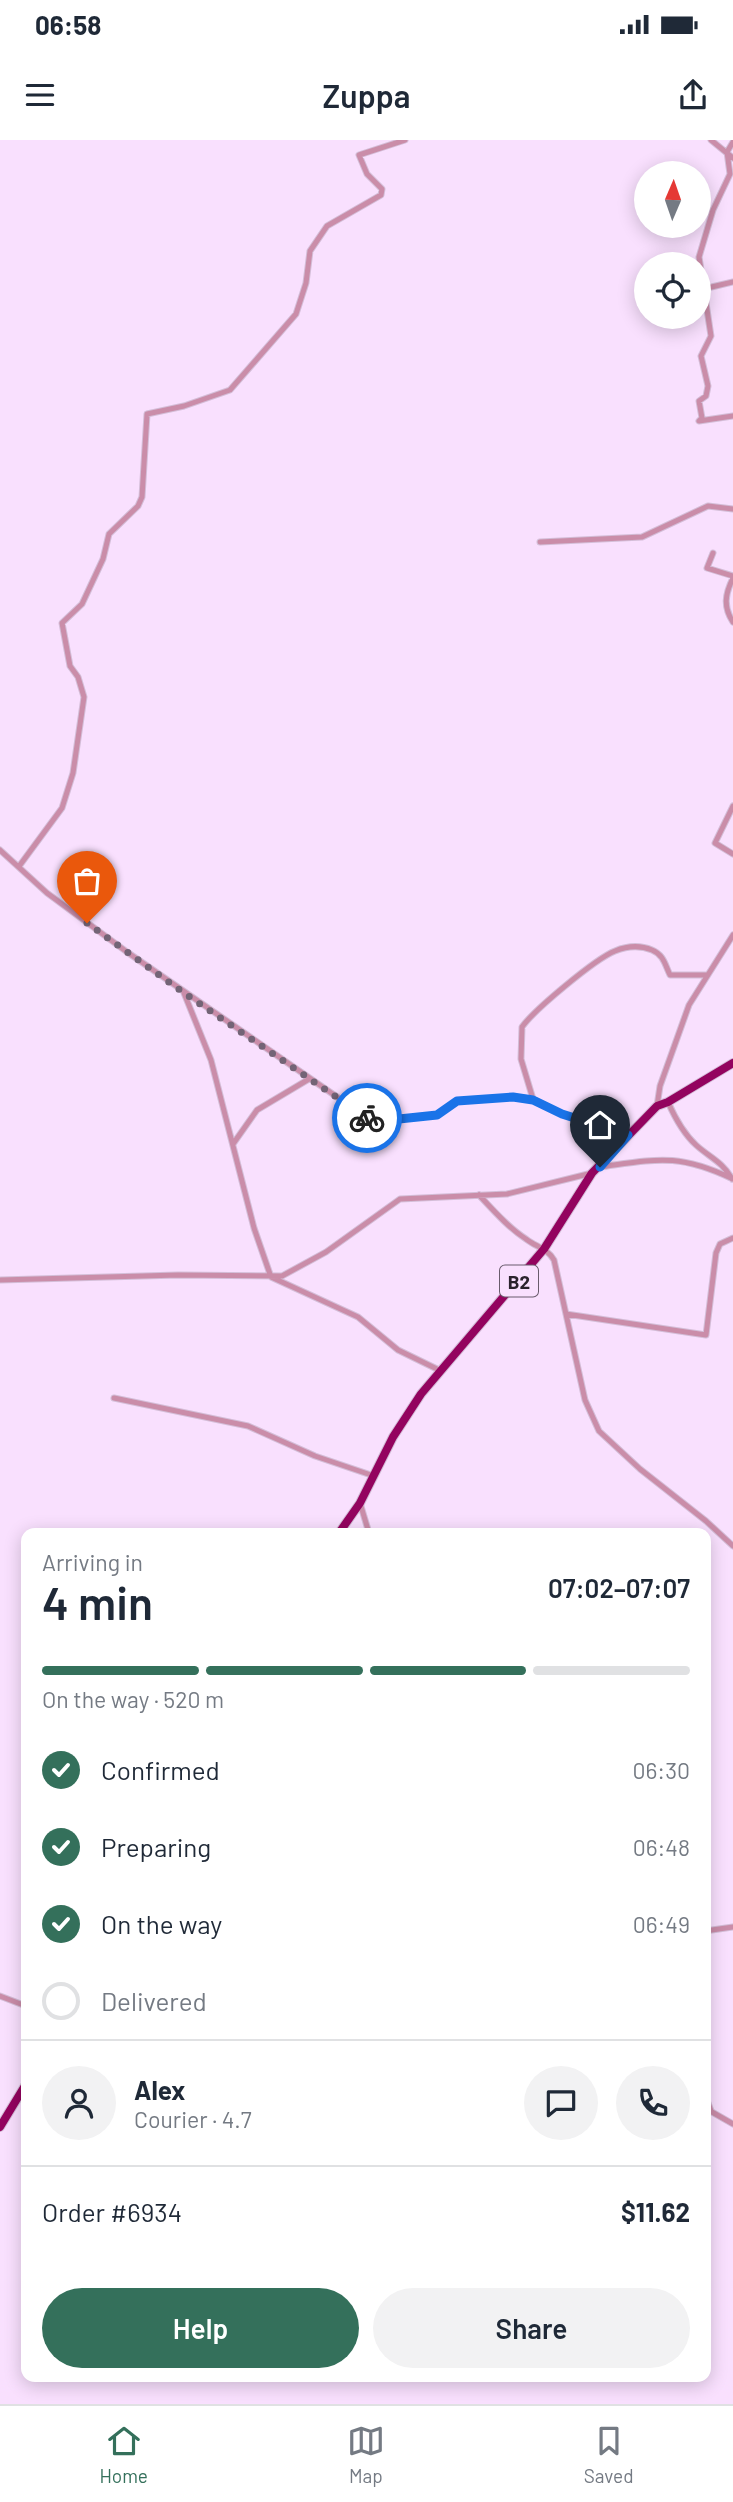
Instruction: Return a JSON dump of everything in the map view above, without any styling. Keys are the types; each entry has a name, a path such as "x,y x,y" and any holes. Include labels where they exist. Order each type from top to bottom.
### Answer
{"highway":[{"path":"657,1105 668,1102 733,1063"},
{"name":"B2","path":"342,1528 359,1503 400,1426 439,1370 544,1249 592,1173 657,1105"},
{"path":"0,2127 21,2092"}],"street":[{"path":"20,865 68,794 84,698 78,677 70,666 62,623 82,604 103,559 109,534 138,506 142,497 147,414 184,406 233,387 250,363 287,328 296,314 306,283 310,251 327,226 381,195 382,189 367,174 359,155 405,140"},
{"path":"711,140 733,158"},
{"path":"700,252 713,210 730,174 727,152 733,142"},
{"path":"711,287 733,282"},
{"path":"710,329 711,336 701,356 708,386 706,396 699,401 702,418 699,421 733,416"},
{"path":"540,542 642,537 708,506 733,509"},
{"path":"713,553 707,568 733,577 726,591 725,606 733,622"},
{"path":"733,806 715,843 733,854"},
{"path":"0,850 67,908 184,993 374,1121 437,1115 453,1102 462,1100 513,1097 533,1100 562,1114 628,1135"},
{"path":"657,1105 660,1086 676,1036 706,975 733,935"},
{"path":"533,1100 521,1059 522,1027 612,951 635,946 652,950 664,959 670,975 706,975"},
{"path":"184,993 211,1060 254,1228 271,1277 358,1317 398,1350 439,1370"},
{"path":"233,1144 257,1110 309,1079"},
{"path":"668,1102 684,1131 696,1145 724,1165 733,1179"},
{"path":"600,1167 670,1158 693,1162 733,1179"},
{"path":"0,1280 178,1275 282,1276 300,1268 400,1199 507,1194 592,1173"},
{"path":"479,1195 526,1240 544,1249 554,1260 585,1400 599,1430 640,1469 733,1546"},
{"path":"566,1314 706,1335 716,1253 720,1244 733,1238"},
{"path":"114,1398 248,1426 315,1457 374,1476"},
{"path":"359,1503 367,1528"},
{"path":"711,1930 733,1927"},
{"path":"0,1996 21,2004"},
{"path":"711,2112 733,2124"}],"way so far":[{"path":"87,923 278,1059 367,1118"}],"route":[{"path":"367,1118 380,1121 437,1115 453,1102 462,1100 513,1097 533,1100 562,1114 628,1135 600,1167"}]}
